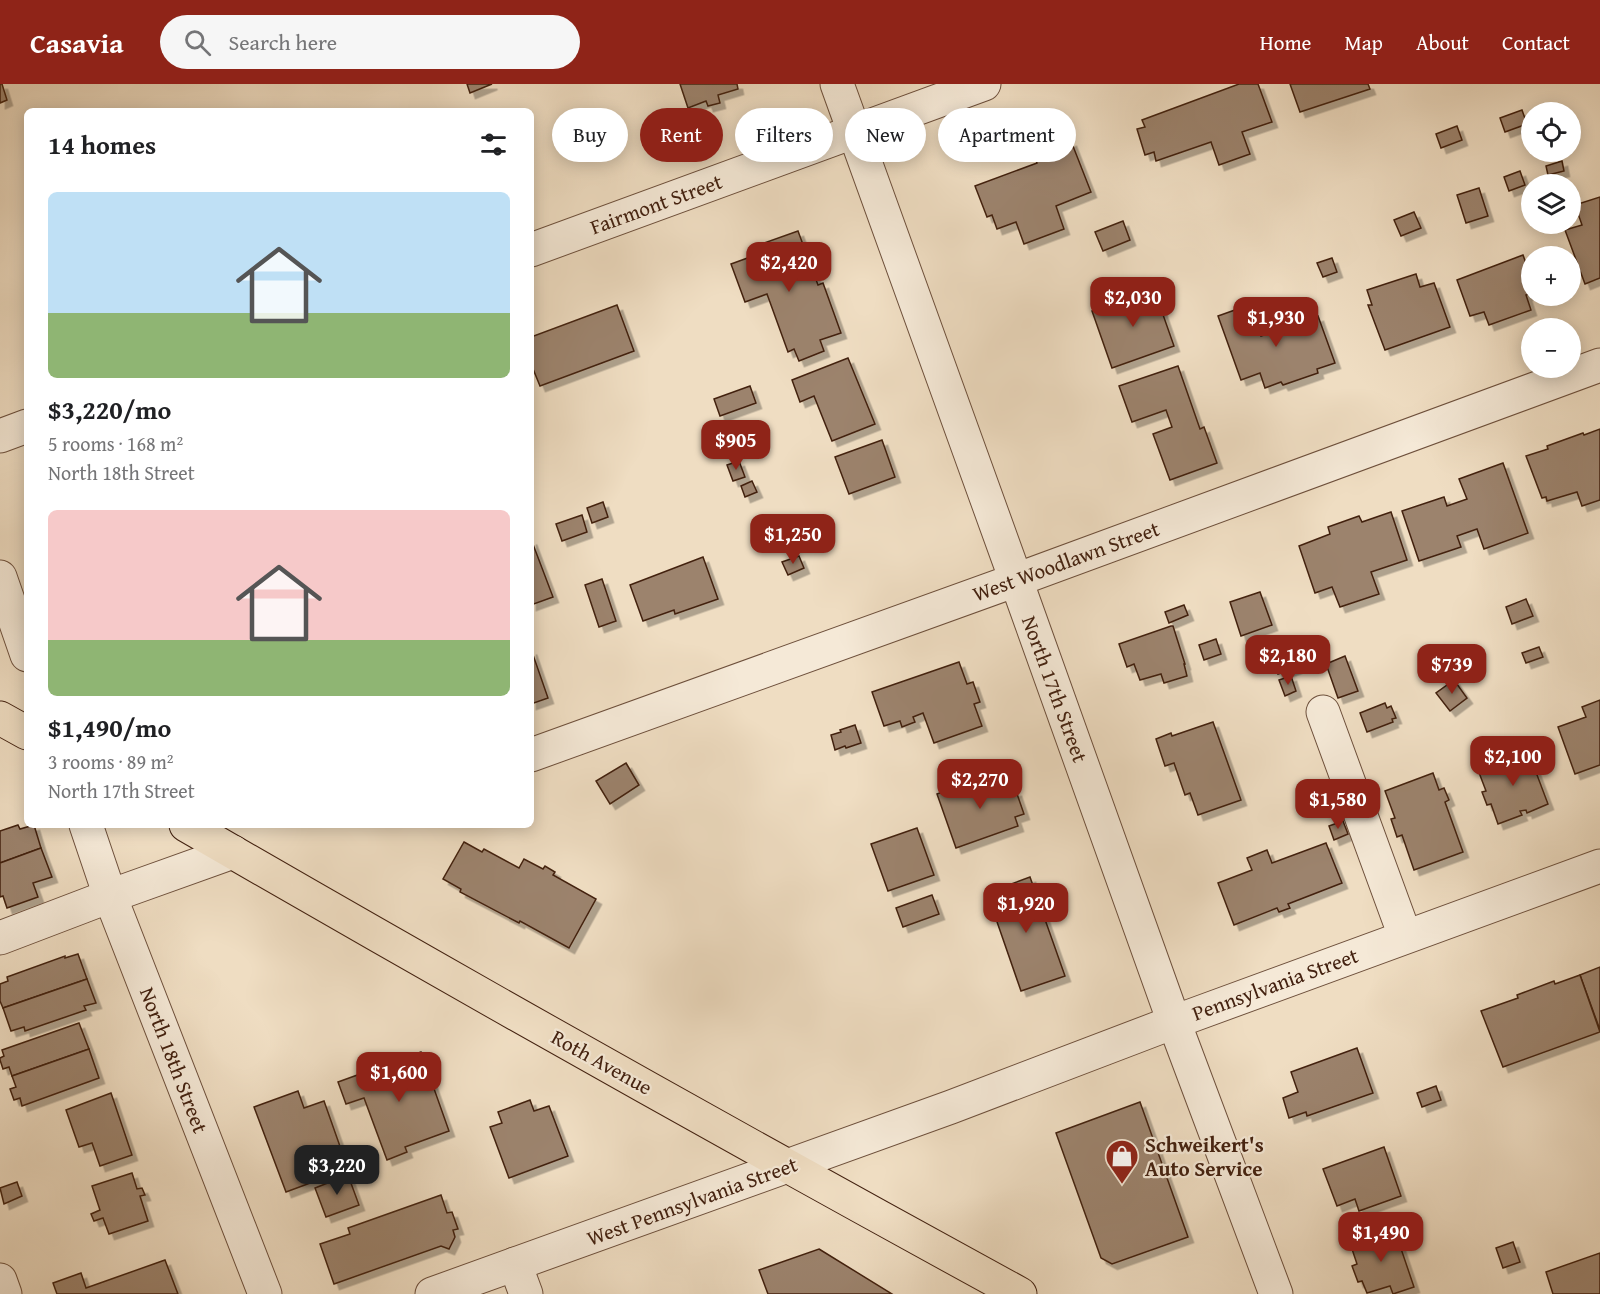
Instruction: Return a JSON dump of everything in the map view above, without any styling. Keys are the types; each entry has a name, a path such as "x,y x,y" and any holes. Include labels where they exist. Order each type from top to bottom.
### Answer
{"main road":[{"path":"0,718 24,731"},
{"name":"Roth Avenue","path":"191,828 787,1166 1020,1294"}],"street":[{"name":"North 17th Street","path":"837,84 846,108"},
{"name":"Fairmont Street","path":"918,108 984,84"},
{"name":"Fairmont Street","path":"534,249 845,134"},
{"name":"North 17th Street","path":"865,162 1173,1022 1276,1294"},
{"name":"West Woodlawn Street","path":"534,754 1016,580 1600,365"},
{"path":"0,436 24,427"},
{"path":"0,577 24,646"},
{"path":"1323,712 1405,936"},
{"name":"North 18th Street","path":"87,828 110,896 265,1294"},
{"path":"0,938 233,852"},
{"name":"Pennsylvania Street","path":"951,1107 1173,1022 1600,866"},
{"name":"West Pennsylvania Street","path":"432,1294 521,1279 787,1166 951,1107"},
{"path":"0,1280 5,1294"}],"building":[{"path":"0,84 2,84 7,100 0,103"},
{"path":"467,84 492,84 470,93"},
{"path":"680,84 737,84 738,89 718,95 720,103 708,106 706,101 688,108"},
{"path":"1239,84 1258,84 1272,122 1242,132 1250,154 1219,165 1211,142 1156,161 1154,152 1145,155 1137,129 1145,127 1142,120"},
{"path":"1290,84 1368,84 1370,89 1300,112"},
{"path":"1521,110 1521,126 1505,132 1500,118"},
{"path":"1457,126 1462,140 1441,148 1436,134"},
{"path":"1076,154 1091,192 1056,206 1064,229 1024,244 1016,222 997,229 992,215 987,217 975,186 1037,163 1076,162"},
{"path":"1562,162 1564,171 1548,174 1546,166"},
{"path":"1520,171 1521,186 1509,191 1504,177"},
{"path":"1479,188 1488,216 1466,223 1457,195"},
{"path":"1600,197 1600,278 1585,284 1581,273 1581,246 1571,246 1566,234 1581,234 1581,203"},
{"path":"1414,212 1421,228 1401,236 1394,220"},
{"path":"1123,221 1130,240 1103,251 1095,232"},
{"path":"798,231 818,285 823,283 841,333 820,340 824,351 799,361 794,349 788,352 767,294 745,302 731,264 753,256 750,248"},
{"path":"1521,256 1521,306 1530,306 1531,310 1489,325 1484,312 1470,316 1457,280"},
{"path":"1332,258 1337,272 1323,277 1317,263"},
{"path":"1416,274 1420,287 1434,283 1450,327 1385,350 1368,305 1372,305 1367,290"},
{"path":"1154,289 1174,346 1112,368 1092,311"},
{"path":"617,305 634,351 540,386 534,371 534,336"},
{"path":"1249,305 1261,336 1318,316 1335,363 1317,369 1318,373 1283,385 1281,382 1265,388 1260,373 1241,380 1218,316"},
{"path":"848,358 875,424 832,441 814,396 800,402 792,380"},
{"path":"1178,366 1200,429 1204,427 1217,463 1170,480 1153,434 1172,427 1166,410 1132,422 1119,386"},
{"path":"750,386 756,403 720,416 714,399"},
{"path":"1600,429 1600,500 1582,506 1577,492 1547,501 1546,497 1542,498 1526,456 1548,449 1547,446"},
{"path":"882,440 895,477 849,494 835,457"},
{"path":"739,461 745,477 733,481 727,465"},
{"path":"1503,463 1528,533 1484,549 1477,529 1457,536 1461,547 1419,561 1402,511 1444,497 1447,506 1467,499 1459,479"},
{"path":"752,481 757,492 745,497 741,486"},
{"path":"603,502 608,517 592,523 587,508"},
{"path":"1391,512 1407,560 1371,572 1379,594 1340,607 1332,587 1315,593 1299,546 1330,534 1328,527 1359,516 1362,522"},
{"path":"582,515 587,532 562,541 556,524"},
{"path":"534,547 553,597 534,604"},
{"path":"799,556 804,568 788,575 782,562"},
{"path":"703,557 718,599 675,614 674,610 643,621 630,585"},
{"path":"602,579 616,621 599,627 585,585"},
{"path":"1260,592 1272,625 1241,636 1230,602"},
{"path":"1526,599 1533,616 1512,624 1506,607"},
{"path":"1184,605 1188,615 1169,623 1165,612"},
{"path":"1173,626 1187,676 1164,683 1161,674 1140,680 1134,664 1127,667 1119,644"},
{"path":"1216,639 1221,654 1204,660 1199,645"},
{"path":"1539,647 1543,657 1526,663 1522,653"},
{"path":"1290,650 1296,668 1278,674 1272,656"},
{"path":"1345,656 1358,691 1338,698 1326,664"},
{"path":"534,658 548,698 534,703"},
{"path":"959,662 967,684 973,682 980,702 974,704 982,726 934,743 923,713 913,717 915,722 902,727 900,721 884,726 872,692"},
{"path":"1291,676 1296,691 1285,696 1279,680"},
{"path":"1454,680 1467,698 1450,711 1436,693"},
{"path":"1600,700 1600,765 1575,774 1558,727 1586,717 1582,707"},
{"path":"1385,703 1387,708 1391,706 1396,718 1392,719 1393,722 1367,732 1360,713"},
{"path":"1213,722 1241,800 1198,815 1190,793 1185,795 1174,763 1165,766 1156,739"},
{"path":"855,725 861,743 835,750 831,735"},
{"path":"1528,751 1548,804 1527,813 1526,810 1520,811 1522,815 1498,824 1491,804 1487,805 1482,792 1486,791 1478,770"},
{"path":"626,763 639,785 610,804 596,781"},
{"path":"998,772 1006,794 1016,791 1024,814 1015,817 1018,826 956,848 937,794"},
{"path":"1433,773 1439,790 1444,788 1449,800 1445,802 1463,852 1414,870 1402,835 1397,837 1391,819 1395,818 1385,791"},
{"path":"1343,821 1348,834 1334,840 1329,826"},
{"path":"18,825 20,829 35,828 41,848 0,863 0,831"},
{"path":"917,828 934,875 888,891 871,844"},
{"path":"464,842 482,852 484,849 519,868 524,859 543,869 545,866 555,872 553,875 596,899 569,948 460,892 461,889 443,879"},
{"path":"1326,843 1342,883 1288,904 1290,908 1279,912 1277,908 1234,925 1218,883 1252,870 1247,858 1267,850 1272,863"},
{"path":"41,848 52,877 33,883 38,897 7,908 3,896 0,897 0,863"},
{"path":"1030,877 1065,976 1021,991 987,893"},
{"path":"932,895 939,914 903,927 896,908"},
{"path":"78,954 87,979 3,1008 0,1001 0,984 8,981 7,977 65,956 65,958"},
{"path":"1600,967 1600,1030 1580,975"},
{"path":"1580,975 1600,1032 1503,1067 1481,1011 1518,998 1517,995 1554,981 1555,984"},
{"path":"87,979 96,1003 84,1006 86,1010 25,1031 24,1027 11,1031 3,1008"},
{"path":"79,1023 89,1049 12,1076 9,1067 3,1069 0,1060 4,1056 2,1050"},
{"path":"1357,1048 1373,1093 1307,1116 1306,1112 1289,1118 1283,1098 1298,1092 1291,1072"},
{"path":"89,1049 99,1078 22,1106 20,1098 14,1100 10,1089 16,1087 12,1076"},
{"path":"421,1052 449,1131 405,1147 407,1152 387,1160 364,1098 346,1104 338,1082"},
{"path":"1436,1086 1441,1100 1422,1107 1417,1093"},
{"path":"298,1091 304,1108 324,1101 348,1169 286,1192 254,1107"},
{"path":"111,1093 132,1155 100,1166 92,1143 79,1147 66,1110"},
{"path":"530,1100 534,1111 549,1106 568,1156 509,1178 490,1127 502,1123 498,1112"},
{"name":"Schweikert's Auto Service","path":"1140,1102 1188,1237 1112,1264 1101,1258 1056,1133"},
{"path":"1384,1147 1401,1196 1359,1211 1355,1199 1337,1206 1323,1169"},
{"path":"132,1173 137,1189 142,1188 145,1195 140,1196 148,1221 109,1234 103,1218 94,1221 91,1214 100,1210 92,1186"},
{"path":"348,1175 359,1205 326,1217 315,1188"},
{"path":"17,1182 22,1196 4,1204 0,1188"},
{"path":"441,1195 447,1213 452,1212 458,1229 453,1230 455,1237 449,1249 441,1246 334,1284 320,1244 350,1234 348,1228"},
{"path":"1394,1228 1414,1287 1393,1294 1390,1286 1367,1293 1362,1281 1358,1282 1352,1266 1357,1264 1350,1243"},
{"path":"1513,1242 1520,1262 1503,1268 1496,1248"},
{"path":"819,1249 892,1294 768,1294 759,1270"},
{"path":"1600,1253 1600,1294 1553,1294 1546,1272"},
{"path":"165,1260 178,1294 57,1294 53,1283 81,1273 86,1288"}],"place":[{"name":"Schweikert's Auto Service","path":"1122,1185"}]}
